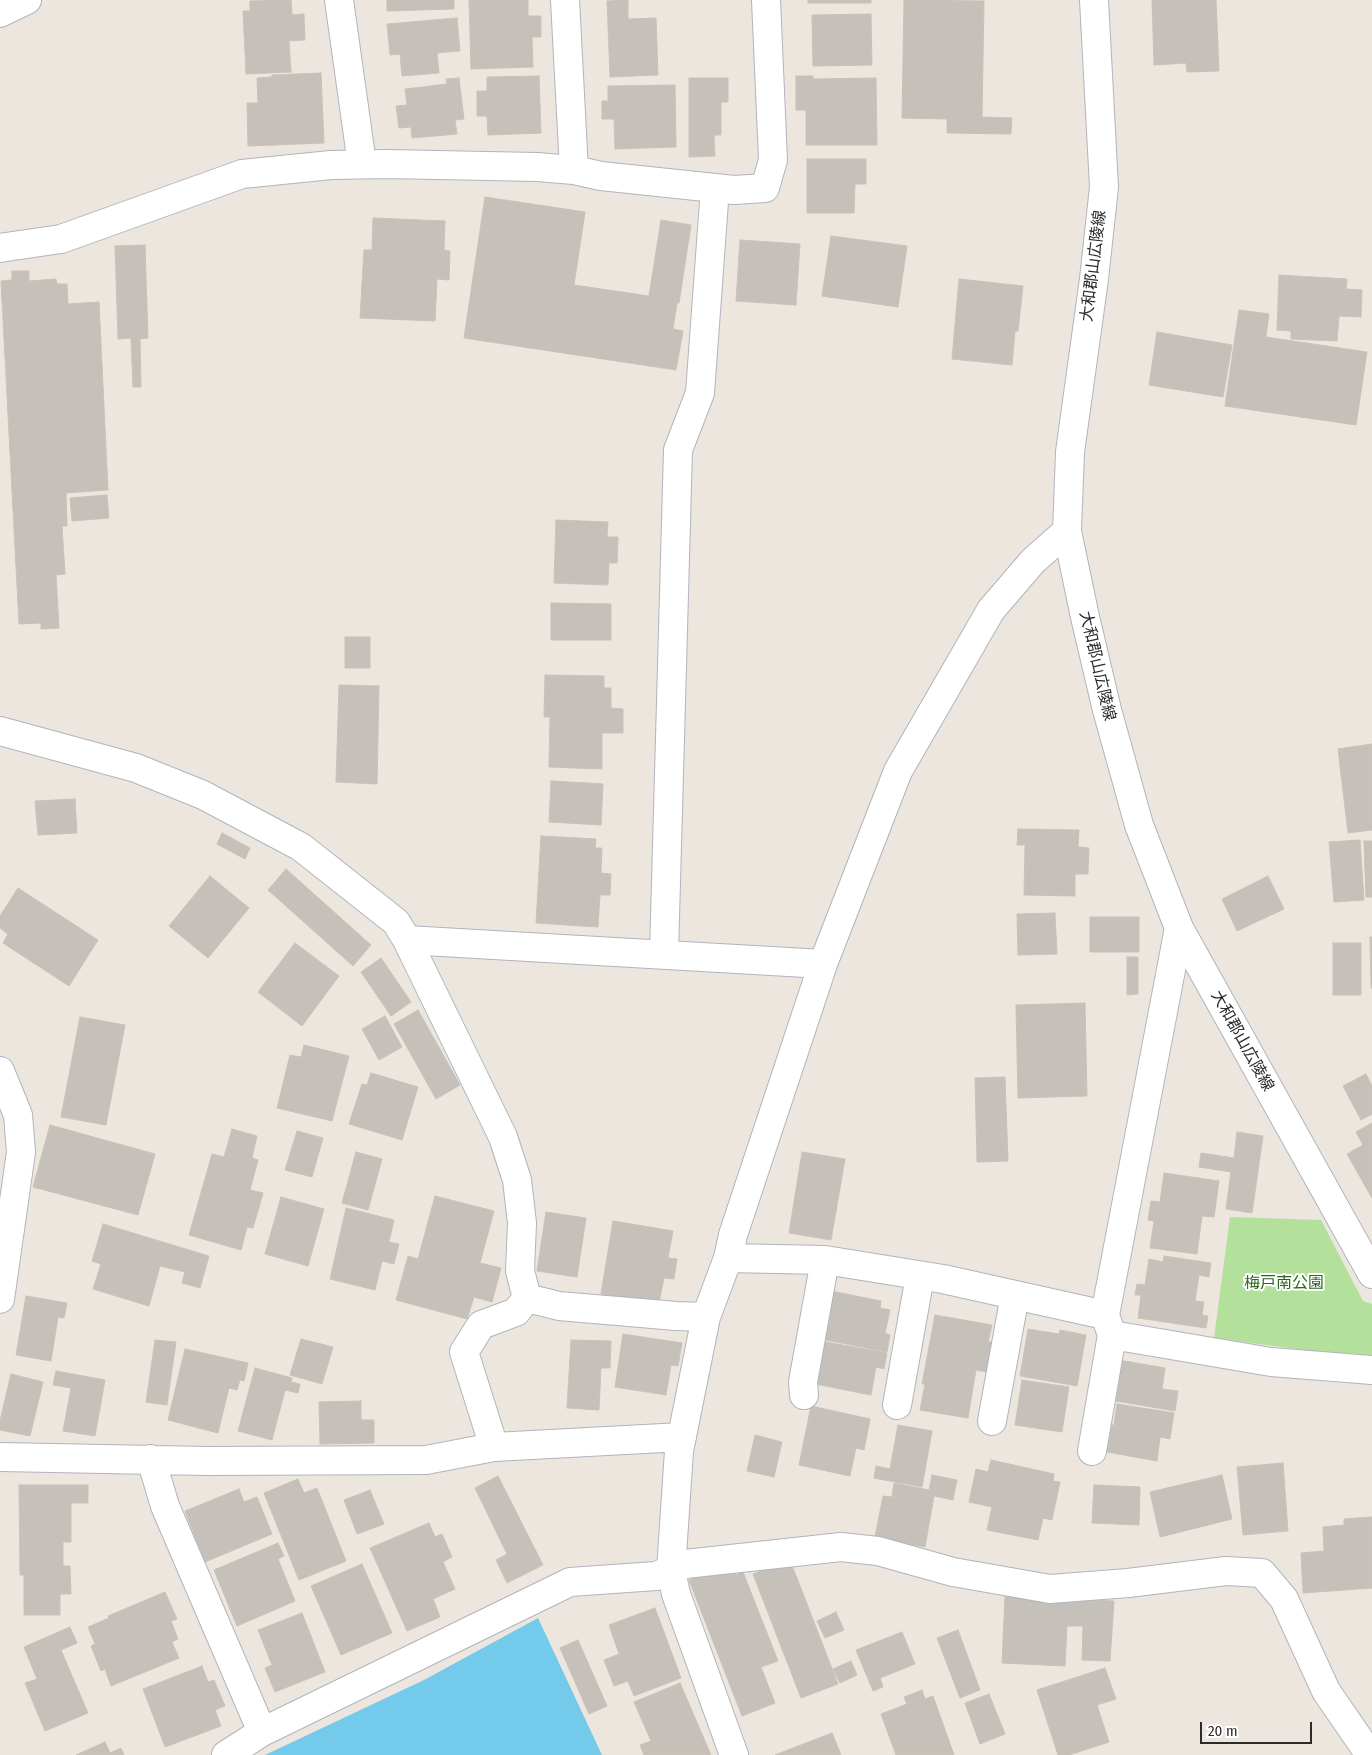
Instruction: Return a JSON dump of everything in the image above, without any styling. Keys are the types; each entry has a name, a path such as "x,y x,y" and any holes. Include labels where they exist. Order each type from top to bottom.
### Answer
{"street":[{"path":"0,13 26,0"},
{"path":"339,0 362,164"},
{"path":"565,0 574,170"},
{"path":"0,248 61,239 242,174 331,165 538,167 574,170 601,176 734,190 764,188 773,160 766,0"},
{"name":"大和郡山広陵線","path":"1094,0 1104,188 1094,278 1070,452 1067,531 1085,617 1102,691 1136,815 1179,928 1372,1274"},
{"path":"664,954 678,450 700,393 715,188"},
{"path":"734,1755 676,1594 671,1570 680,1451 706,1317 728,1258 733,1235 823,964 898,771 991,610 1033,560 1067,531"},
{"path":"0,731 136,768 203,795 301,847 396,922 407,940 503,1137 517,1180 522,1223 520,1271 527,1298"},
{"path":"1092,1451 1108,1325 1179,928"},
{"path":"407,940 823,964"},
{"path":"0,1071 18,1115 21,1152 0,1299"},
{"path":"728,1258 825,1260 920,1276 1015,1295 1108,1325 1271,1362 1372,1370"},
{"path":"804,1394 803,1382 825,1260"},
{"path":"897,1405 920,1276"},
{"path":"992,1421 1015,1295"},
{"path":"527,1298 559,1306 706,1317"},
{"path":"494,1447 464,1352 480,1325 516,1312 527,1298"},
{"path":"0,1458 207,1461 426,1460 494,1447 682,1438"},
{"path":"151,1459 165,1506 262,1732"},
{"path":"226,1755 262,1732 570,1582 656,1576 685,1564 842,1547 878,1551 953,1572 1050,1589 1128,1583 1226,1572 1262,1573 1284,1599 1326,1691 1370,1755"}],"green space":[{"name":"梅戸南公園","path":"1230,1217 1321,1220 1363,1301 1372,1304 1372,1359 1214,1338"}],"water":[{"path":"538,1618 602,1755 265,1755 424,1680"}],"building":[{"path":"291,0 292,15 304,14 305,40 289,41 291,72 246,74 243,11 250,11 250,1"},
{"path":"387,0 454,0 454,9 387,11"},
{"path":"469,0 528,0 528,16 541,16 541,37 532,37 533,67 471,69"},
{"path":"628,0 628,19 656,18 658,75 610,77 607,1"},
{"path":"808,0 871,0 871,3 808,3"},
{"path":"904,0 984,1 982,117 1012,118 1011,134 947,133 947,119 902,118"},
{"path":"1152,0 1216,0 1219,71 1187,72 1186,63 1154,65"},
{"path":"871,14 872,65 813,66 812,15"},
{"path":"457,18 460,51 437,53 439,73 402,76 400,54 390,55 387,24"},
{"path":"321,73 324,143 248,146 247,103 258,103 257,78 272,77 272,75"},
{"path":"539,76 541,133 488,135 487,116 477,116 477,91 487,91 487,77"},
{"path":"796,76 813,76 813,79 876,78 877,145 806,145 806,110 796,110"},
{"path":"459,78 464,119 455,120 457,134 412,138 411,127 399,128 396,106 407,105 405,89 447,84 446,79"},
{"path":"689,78 728,78 728,102 721,102 721,135 714,135 715,156 689,157"},
{"path":"675,85 676,147 615,149 614,119 602,119 602,101 608,101 608,86"},
{"path":"807,159 866,159 866,184 855,184 854,213 807,213"},
{"path":"485,197 585,212 574,285 649,296 661,220 691,225 673,329 683,331 676,370 464,338"},
{"path":"373,218 445,221 444,250 450,251 449,280 437,279 435,321 360,318 364,250 372,250"},
{"path":"831,236 907,246 898,307 822,296"},
{"path":"740,240 800,244 796,305 736,301"},
{"path":"145,245 148,338 140,339 141,387 133,387 131,338 118,339 115,246"},
{"path":"12,271 29,271 29,281 56,279 57,284 67,284 68,304 99,302 108,490 66,493 67,526 62,526 65,574 56,575 59,628 41,629 41,623 19,624 1,281 12,280"},
{"path":"1279,275 1347,279 1346,289 1362,290 1361,317 1339,316 1337,341 1291,339 1291,331 1277,330"},
{"path":"959,279 1023,286 1018,331 1015,331 1012,365 952,359"},
{"path":"1239,310 1269,314 1266,337 1367,352 1356,425 1225,406"},
{"path":"1157,332 1232,345 1223,397 1149,385"},
{"path":"107,495 109,518 72,521 70,498"},
{"path":"556,520 608,522 607,537 618,537 617,563 609,563 608,585 554,583"},
{"path":"551,603 611,604 611,640 551,640"},
{"path":"345,637 370,637 370,668 345,668"},
{"path":"545,675 604,676 604,688 611,688 611,708 623,709 623,733 602,733 602,769 549,767 550,717 544,717"},
{"path":"339,685 379,686 377,784 336,782"},
{"path":"1372,744 1372,830 1348,833 1338,749"},
{"path":"551,781 603,784 601,825 549,822"},
{"path":"75,799 77,833 38,835 35,801"},
{"path":"1018,829 1079,830 1078,847 1089,848 1088,874 1075,874 1075,896 1024,895 1025,845 1017,845"},
{"path":"222,833 250,848 245,859 217,844"},
{"path":"541,836 596,839 595,848 602,848 601,873 611,874 610,895 600,895 598,927 536,923"},
{"path":"1360,840 1364,900 1334,902 1329,842"},
{"path":"1364,841 1372,841 1372,897 1366,897"},
{"path":"286,869 371,945 353,966 268,890"},
{"path":"210,876 249,908 208,958 169,926"},
{"path":"1268,876 1284,909 1237,931 1222,899"},
{"path":"18,888 98,940 69,986 3,943 8,934 0,928 0,916"},
{"path":"1055,913 1057,954 1018,955 1017,914"},
{"path":"1090,917 1139,917 1139,952 1090,952"},
{"path":"1370,937 1372,937 1372,988 1371,988"},
{"path":"295,943 339,976 302,1026 258,992"},
{"path":"1333,943 1361,943 1361,995 1333,995"},
{"path":"1127,957 1138,957 1138,994 1127,995"},
{"path":"381,958 411,1002 391,1016 361,972"},
{"path":"1085,1003 1087,1096 1018,1098 1016,1005"},
{"path":"418,1010 460,1085 436,1099 394,1024"},
{"path":"385,1016 402,1047 379,1060 362,1029"},
{"path":"80,1017 125,1025 106,1125 61,1117"},
{"path":"304,1045 349,1056 332,1121 277,1108 290,1055 301,1057"},
{"path":"371,1073 418,1087 402,1140 349,1124 362,1084 367,1085"},
{"path":"1366,1074 1372,1086 1372,1114 1361,1120 1343,1086"},
{"path":"1005,1077 1008,1161 977,1162 975,1078"},
{"path":"1372,1123 1372,1198 1347,1154 1363,1145 1356,1132"},
{"path":"50,1125 155,1154 138,1215 33,1187"},
{"path":"232,1129 257,1136 252,1158 258,1160 250,1190 263,1193 253,1228 247,1227 241,1250 189,1235 212,1154 224,1157"},
{"path":"297,1131 323,1138 312,1177 285,1170"},
{"path":"1237,1132 1263,1136 1252,1213 1226,1209 1231,1172 1199,1167 1201,1153 1234,1158"},
{"path":"356,1152 382,1159 368,1210 342,1203"},
{"path":"802,1152 845,1159 831,1240 789,1233"},
{"path":"1164,1173 1219,1181 1214,1217 1202,1216 1197,1254 1150,1248 1154,1221 1148,1220 1151,1201 1160,1202"},
{"path":"435,1196 494,1211 480,1263 501,1268 492,1302 474,1297 467,1319 396,1300 408,1256 418,1259"},
{"path":"281,1197 324,1209 308,1266 265,1254"},
{"path":"346,1208 394,1220 389,1242 399,1244 394,1264 382,1261 375,1290 330,1279"},
{"path":"546,1212 586,1218 577,1277 537,1271"},
{"path":"613,1221 673,1231 668,1258 677,1259 674,1279 664,1278 659,1303 601,1294"},
{"path":"103,1224 209,1256 200,1288 182,1283 185,1272 160,1266 149,1306 93,1289 101,1264 92,1261"},
{"path":"1164,1256 1211,1263 1209,1277 1199,1275 1195,1301 1204,1302 1202,1315 1208,1316 1206,1328 1138,1318 1141,1295 1135,1295 1137,1284 1145,1285 1149,1259 1163,1262"},
{"path":"831,1291 881,1301 880,1308 890,1310 885,1333 890,1335 887,1352 821,1339"},
{"path":"26,1296 67,1303 64,1318 58,1317 51,1361 16,1355"},
{"path":"935,1315 992,1325 988,1342 992,1342 987,1372 976,1370 968,1418 920,1410 925,1384 922,1384"},
{"path":"1028,1329 1059,1334 1060,1330 1086,1335 1077,1386 1020,1376"},
{"path":"623,1334 682,1343 678,1366 671,1365 666,1395 615,1387"},
{"path":"301,1339 333,1347 322,1384 290,1375"},
{"path":"155,1340 176,1342 167,1405 146,1402"},
{"path":"571,1340 611,1341 610,1368 601,1368 599,1410 567,1408"},
{"path":"821,1341 887,1353 884,1369 876,1367 871,1395 815,1384"},
{"path":"185,1349 248,1363 244,1381 240,1380 237,1390 229,1388 218,1433 168,1420"},
{"path":"1119,1360 1165,1368 1162,1389 1178,1391 1175,1411 1116,1401 1120,1378 1116,1378"},
{"path":"255,1368 292,1378 291,1382 300,1384 298,1393 285,1390 272,1440 238,1431"},
{"path":"56,1371 105,1380 95,1436 63,1431 71,1388 53,1385"},
{"path":"11,1374 43,1382 30,1436 0,1430 0,1421"},
{"path":"1022,1380 1069,1387 1062,1432 1015,1425"},
{"path":"361,1401 361,1420 374,1420 374,1443 320,1444 319,1402"},
{"path":"1117,1404 1174,1413 1170,1439 1160,1437 1157,1461 1107,1452"},
{"path":"811,1406 870,1419 864,1450 856,1448 850,1476 799,1465"},
{"path":"898,1425 932,1431 922,1487 874,1478 876,1466 890,1469"},
{"path":"755,1435 782,1442 774,1477 747,1471"},
{"path":"991,1460 1054,1474 1053,1481 1060,1482 1052,1520 1043,1518 1038,1540 987,1530 992,1507 969,1502 976,1469 988,1472"},
{"path":"1283,1463 1288,1531 1243,1535 1237,1467"},
{"path":"932,1475 957,1480 953,1500 934,1496 925,1547 875,1537 883,1496 892,1497 894,1483 929,1490"},
{"path":"1222,1475 1232,1519 1160,1537 1150,1492"},
{"path":"498,1476 543,1565 507,1583 496,1560 507,1554 475,1488"},
{"path":"298,1479 304,1493 317,1488 346,1561 299,1580 264,1493"},
{"path":"19,1485 88,1485 88,1503 71,1503 71,1542 63,1542 63,1566 70,1566 71,1594 60,1594 60,1615 24,1615 24,1575 20,1575"},
{"path":"1094,1485 1140,1487 1139,1525 1092,1523"},
{"path":"239,1489 244,1502 257,1497 272,1534 205,1562 185,1511"},
{"path":"370,1490 384,1524 357,1534 344,1500"},
{"path":"1372,1517 1372,1588 1303,1593 1301,1553 1324,1551 1323,1527 1344,1525 1344,1519"},
{"path":"429,1523 435,1537 442,1534 452,1557 443,1562 455,1589 433,1599 440,1617 407,1631 370,1548"},
{"path":"278,1543 284,1556 278,1559 295,1601 237,1626 214,1570"},
{"path":"790,1560 838,1684 801,1698 753,1574"},
{"path":"362,1564 392,1633 341,1655 311,1586"},
{"path":"731,1564 736,1575 743,1572 778,1661 761,1667 775,1703 742,1716 689,1580"},
{"path":"165,1592 177,1619 171,1621 178,1639 172,1642 179,1658 111,1686 105,1669 101,1671 91,1646 95,1644 88,1627 109,1618 108,1616"},
{"path":"1005,1596 1114,1601 1110,1661 1082,1660 1083,1626 1067,1626 1065,1666 1002,1663"},
{"path":"655,1608 681,1678 634,1696 628,1681 614,1686 604,1660 619,1654 609,1625"},
{"path":"836,1612 844,1630 825,1638 817,1621"},
{"path":"302,1613 325,1672 275,1692 265,1668 272,1665 258,1630"},
{"path":"70,1627 77,1643 61,1650 88,1713 45,1731 25,1683 37,1679 24,1647"},
{"path":"958,1630 980,1690 960,1698 937,1638"},
{"path":"902,1632 915,1664 880,1678 883,1687 873,1691 856,1650"},
{"path":"578,1640 607,1706 589,1714 560,1648"},
{"path":"851,1661 857,1675 840,1683 833,1669"},
{"path":"202,1666 208,1682 214,1680 225,1706 215,1710 221,1726 165,1747 143,1689"},
{"path":"1105,1668 1116,1699 1097,1705 1109,1742 1069,1755 1058,1755 1037,1690"},
{"path":"680,1683 711,1755 644,1755 640,1745 651,1741 634,1702"},
{"path":"922,1690 925,1699 933,1696 954,1755 896,1755 881,1714 907,1704 904,1697"},
{"path":"989,1694 1005,1734 980,1744 965,1703"},
{"path":"832,1733 841,1755 775,1755"},
{"path":"105,1742 110,1753 121,1748 124,1755 76,1755"}]}
